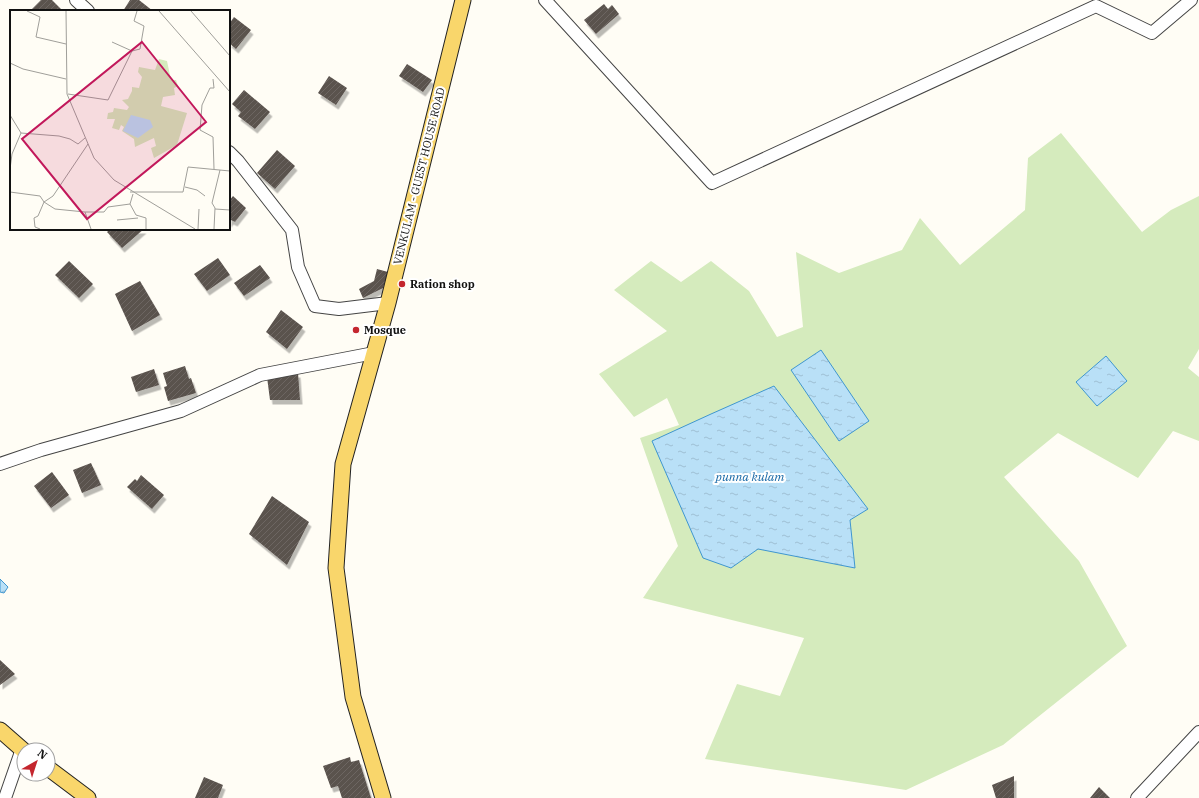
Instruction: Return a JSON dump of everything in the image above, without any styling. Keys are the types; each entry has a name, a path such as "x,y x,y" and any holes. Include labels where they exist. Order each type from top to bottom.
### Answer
{"main road":[{"name":"VENKULAM - GUEST HOUSE ROAD","path":"383,798 353,697 336,568 344,464 388,303 463,0"},
{"path":"0,730 16,744"},
{"path":"56,774 88,798"}],"street":[{"path":"76,0 87,10"},
{"path":"544,0 712,183 1095,3 1152,33 1191,0"},
{"path":"230,153 238,161 292,230 298,267 315,306 339,309 388,303"},
{"path":"0,464 41,450 181,411 260,375 374,353"},
{"path":"1137,798 1199,732"},
{"path":"5,798 16,769"}],"green space":[{"path":"1061,133 1142,232 1171,210 1199,196 1199,349 1188,368 1199,377 1199,441 1173,431 1138,478 1058,433 1004,477 1079,561 1127,646 1003,745 906,790 705,759 737,684 780,696 804,638 643,598 678,546 640,438 679,425 667,398 634,417 599,374 667,331 614,290 651,261 681,282 711,261 749,291 777,337 803,327 796,252 839,273 902,250 920,218 960,265 1025,210 1028,158"}],"water":[{"path":"821,350 869,421 839,441 791,370"},
{"path":"1106,356 1127,381 1097,406 1076,382"},
{"name":"punna kulam","path":"774,386 868,509 850,520 855,568 758,549 731,568 703,558 652,441"},
{"path":"0,579 8,587 4,593 0,592"}],"building":[{"path":"41,0 52,0 62,10 31,10"},
{"path":"130,0 139,0 152,10 124,10"},
{"path":"604,4 608,9 612,5 619,14 596,34 584,20"},
{"path":"234,17 251,30 236,49 230,44 230,23"},
{"path":"407,64 432,80 423,92 399,76"},
{"path":"329,76 347,88 336,105 318,93"},
{"path":"244,90 270,112 255,129 238,116 241,112 232,104"},
{"path":"277,150 295,166 275,189 257,173"},
{"path":"233,196 246,208 235,222 231,220 230,222 230,200"},
{"path":"109,230 143,230 122,248 107,232"},
{"path":"218,258 230,275 207,291 194,274"},
{"path":"69,261 93,284 79,298 55,275"},
{"path":"260,265 270,278 244,296 234,283"},
{"path":"377,269 388,272 383,288 363,298 359,289 374,281"},
{"path":"140,281 160,315 132,331 115,294"},
{"path":"281,310 303,327 287,349 266,332"},
{"path":"185,366 189,379 191,378 196,393 168,401 164,387 167,386 163,373"},
{"path":"154,369 159,385 136,392 131,377"},
{"path":"298,373 300,400 270,400 267,377"},
{"path":"91,463 101,485 82,493 73,470"},
{"path":"52,472 69,495 51,508 34,486"},
{"path":"141,475 164,495 152,509 127,487 135,479 137,481"},
{"path":"272,496 309,522 287,565 249,534"},
{"path":"0,660 15,674 0,685"},
{"path":"350,757 351,762 359,760 371,798 342,798 338,786 331,788 323,766"},
{"path":"1014,776 1014,798 996,798 992,785"},
{"path":"204,777 223,785 218,798 195,798"},
{"path":"1099,787 1110,798 1090,798"}],"place":[{"name":"Ration shop","path":"402,284"},
{"name":"Mosque","path":"356,330"}]}
